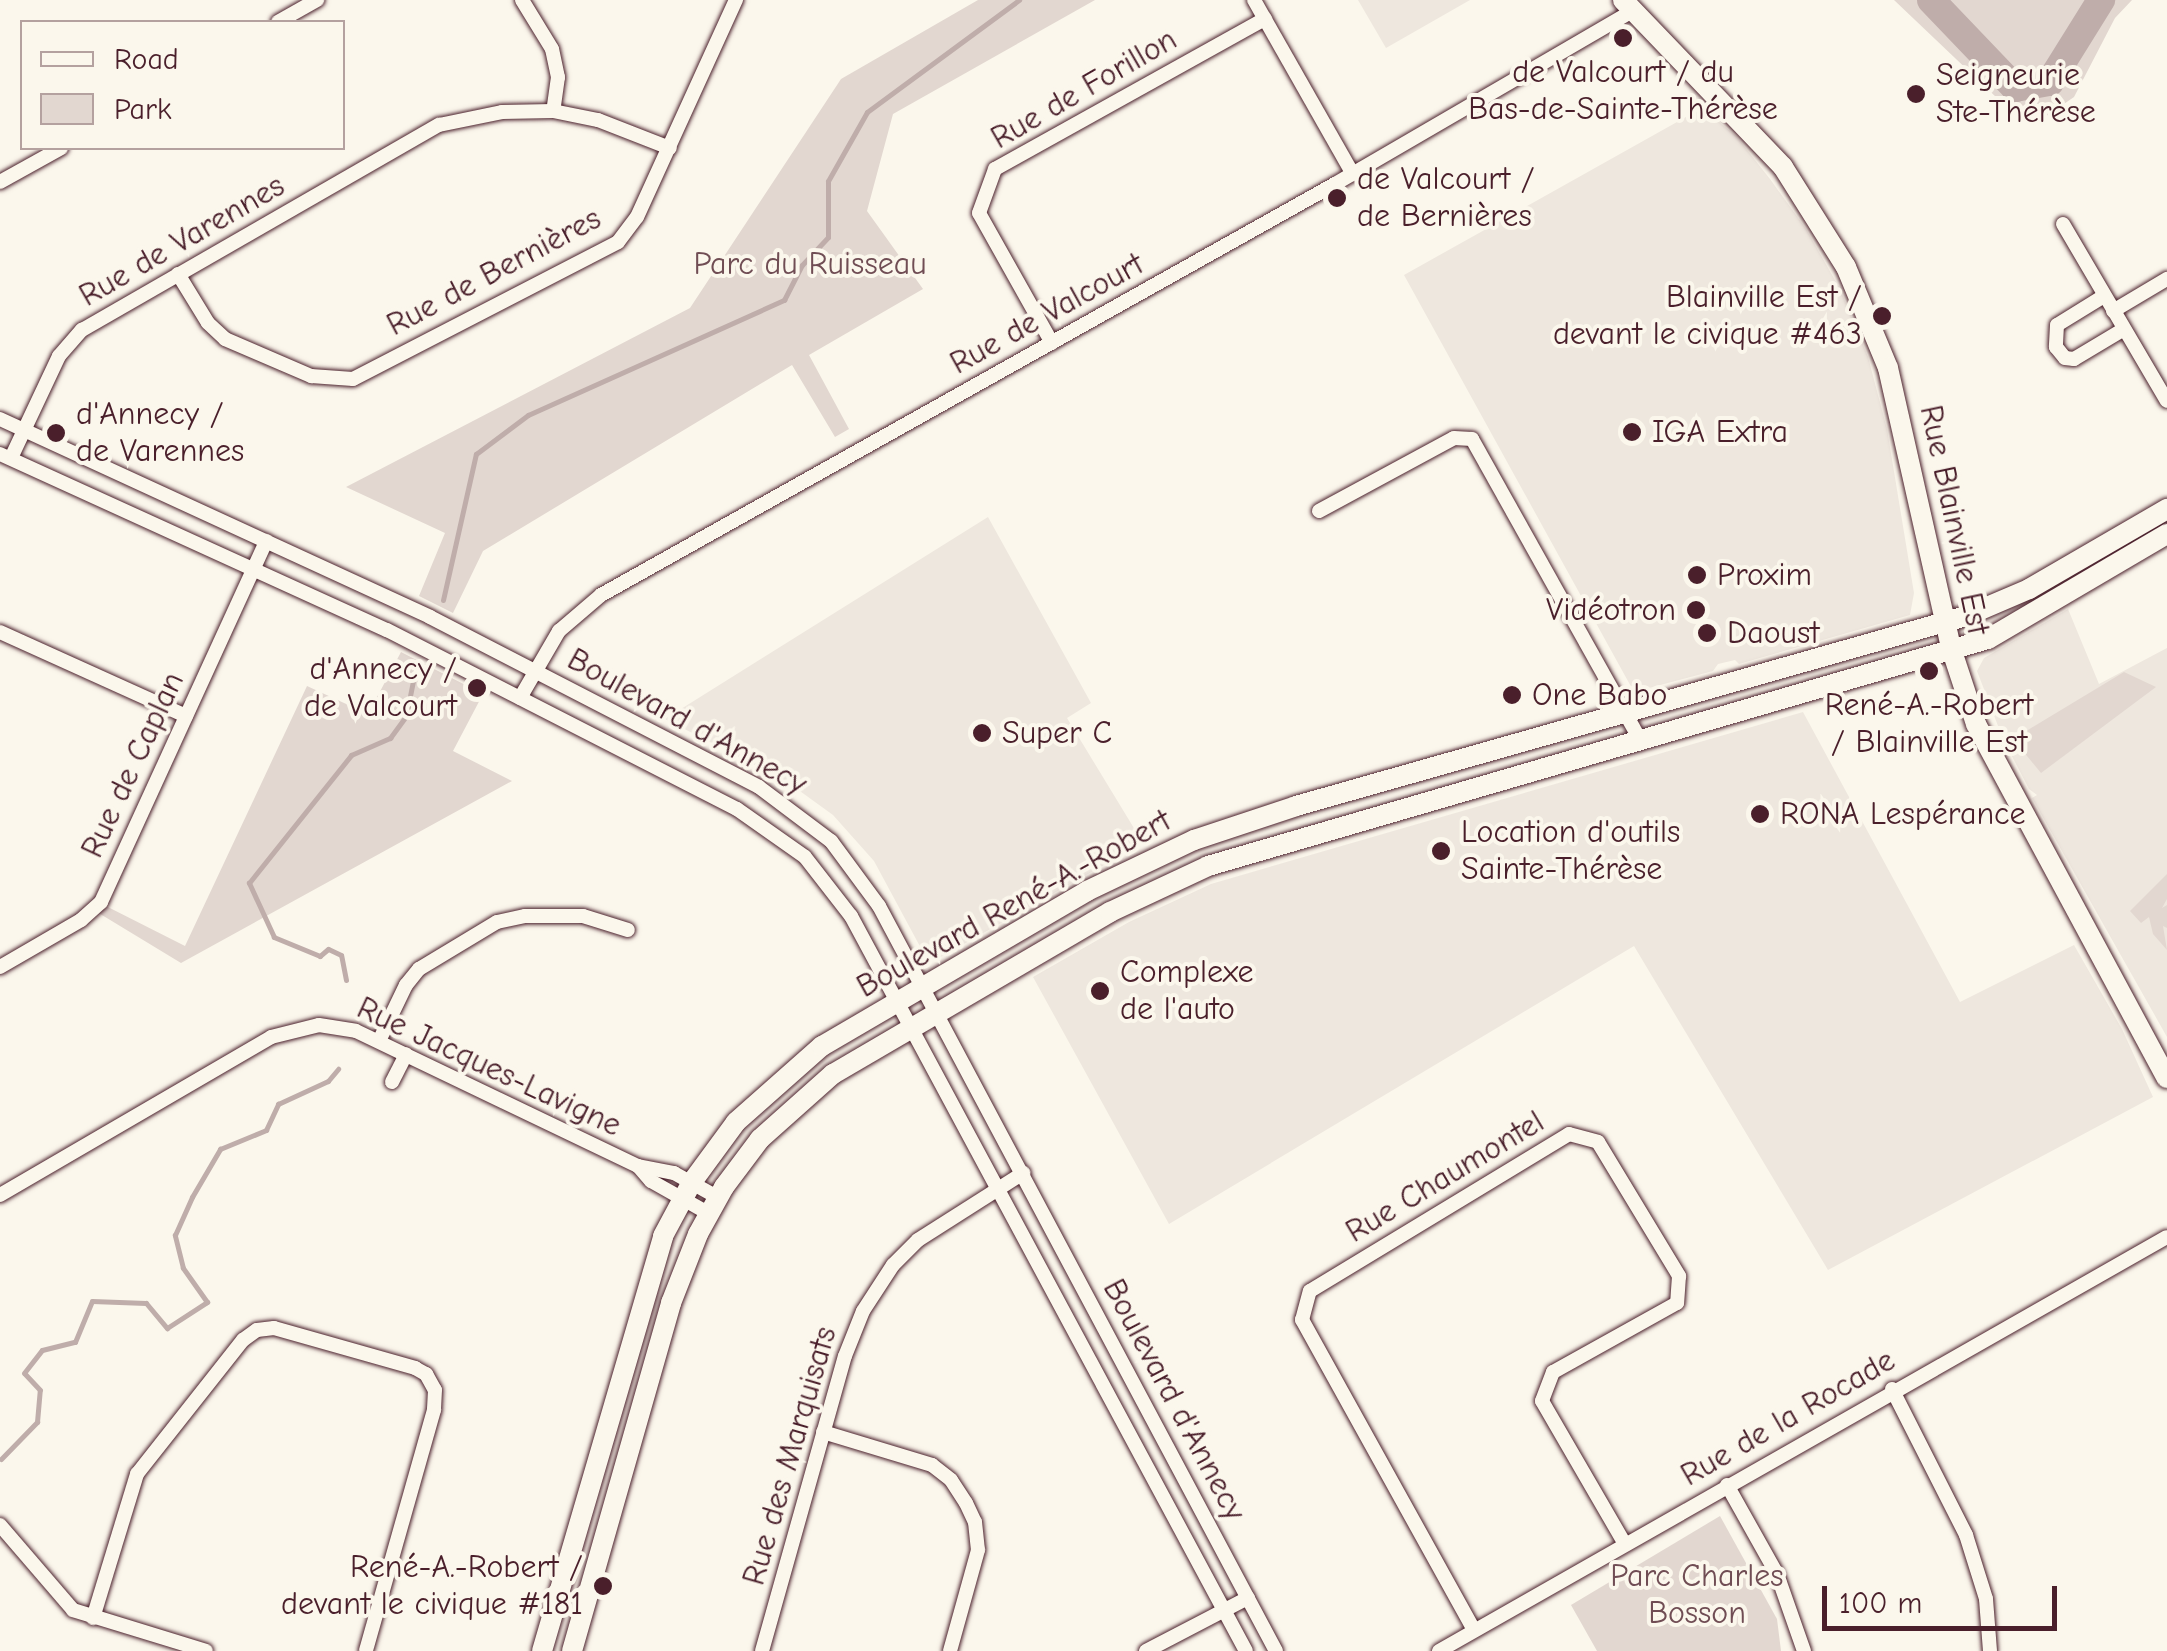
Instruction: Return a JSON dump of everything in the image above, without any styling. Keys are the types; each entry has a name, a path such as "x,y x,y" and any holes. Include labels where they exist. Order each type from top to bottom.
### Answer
{"street":[{"path":"282,20 317,0"},
{"path":"522,0 552,50 558,78 553,111"},
{"name":"Rue de Bernières","path":"178,274 208,323 226,339 311,376 354,378 618,242 637,217 736,0"},
{"path":"1254,0 1353,174"},
{"name":"Rue de Valcourt","path":"520,698 559,631 591,602 1353,174 1628,5"},
{"name":"Rue Blainville Est","path":"1628,5 1783,167 1845,265 1870,316 1892,384 1952,651 1986,747 2167,1078"},
{"name":"Rue de Forillon","path":"1052,343 979,213 994,169 1264,20"},
{"name":"Rue de Varennes","path":"6,456 24,430 58,356 82,330 439,125 502,112 553,111 598,120 670,148"},
{"path":"0,182 56,150"},
{"path":"2063,224 2167,401"},
{"path":"2113,311 2167,279"},
{"path":"2104,296 2057,325 2056,347 2064,358 2074,359 2124,329"},
{"name":"Boulevard d'Annecy","path":"0,420 535,670 758,787 806,818 861,877 1276,1651"},
{"path":"1319,512 1454,438 1472,439 1640,740"},
{"name":"Boulevard d'Annecy","path":"6,456 387,630 737,809 793,847 843,904 1246,1651"},
{"name":"Boulevard René-A.-Robert","path":"542,1651 647,1278 687,1190 736,1122 780,1078 840,1034 1110,879 1204,836 1946,623 2029,589 2167,510"},
{"name":"Boulevard René-A.-Robert","path":"572,1651 671,1302 713,1205 760,1139 805,1096 936,1012 1129,902 1208,866 1952,651 2010,628 2167,534"},
{"name":"Rue de Caplan","path":"0,967 81,920 101,902 266,541"},
{"path":"0,632 186,716"},
{"path":"379,1041 406,984 420,968 497,922 514,917 583,916 628,930"},
{"name":"Rue Jacques-Lavigne","path":"0,1195 281,1033 333,1026 379,1041 638,1166 658,1168 713,1205"},
{"path":"392,1082 406,1054"},
{"name":"Rue Chaumontel","path":"1474,1630 1302,1320 1310,1291 1570,1134 1598,1142 1680,1276 1676,1303 1554,1372 1542,1400 1625,1544"},
{"name":"Rue des Marquisats","path":"762,1651 849,1343 882,1281 926,1233 1023,1173"},
{"name":"Rue de la Rocade","path":"1439,1651 1892,1389 2167,1237"},
{"path":"93,1618 137,1474 248,1336 274,1328 415,1368 426,1374 435,1390 434,1410 366,1651"},
{"path":"1892,1389 1966,1535 1986,1599 1990,1651"},
{"path":"823,1432 924,1461 945,1473 958,1488 975,1522 978,1544 950,1651"},
{"path":"1727,1485 1777,1574 1804,1651"},
{"path":"0,1525 58,1597 93,1618 206,1651"},
{"path":"1146,1651 1248,1598"}],"shaded area":[{"path":"1358,0 1470,0 1386,48"},
{"path":"1702,108 1736,136 1770,179 1806,229 1840,289 1868,357 1887,429 1914,593 1910,615 1739,664 1735,660 1718,664 1713,671 1634,692 1404,275"},
{"path":"988,517 1091,703 1067,718 1143,843 939,958 923,952 874,861 833,815 786,781 665,719"},
{"path":"2068,609 2099,684 2167,648 2167,1037 2032,798 2037,795 2029,789 2003,739 1977,671 1984,658"},
{"path":"1803,712 1960,1002 2074,945 2122,1029 2153,1097 1828,1270 1634,946 1169,1224 1033,977 1129,922 1211,884"}],"green space":[{"name":"Parc du Ruisseau","path":"978,0 1095,0 893,114 867,211 923,289 809,355 849,429 835,437 792,365 483,551 453,613 419,596 445,533 346,487 690,308 841,79"},
{"path":"1894,0 2132,0 2115,18 2074,97 2045,117 2017,117"},
{"path":"401,652 483,694 453,751 512,781 181,963 92,909 96,901 185,946 307,686 368,714"},
{"path":"2124,672 2156,687 2041,773 2013,739"},
{"path":"2167,874 2167,899 2162,908 2167,905 2167,928 2163,926 2167,950 2153,934 2149,917 2141,923 2130,911"},
{"name":"Parc Charles Bosson","path":"1720,1516 1777,1619 1781,1651 1597,1651 1571,1605"}],"waterway":[{"path":"443,600 476,454 528,415 784,300 802,265 828,237 828,181 867,112 1019,0"},
{"path":"1931,0 2015,88 2050,82 2101,0"},
{"path":"346,980 341,955 328,949 320,956 274,937 249,883 351,755 390,738 406,716 416,666"},
{"path":"1,1459 37,1422 40,1390 24,1373 42,1350 75,1342 92,1301 146,1303 167,1328 207,1302 183,1268 175,1235 192,1197 220,1149 266,1130 278,1104 328,1081 338,1069"}],"place":[{"name":"de Valcourt / du Bas-de-Sainte-Thérèse","path":"1623,38"},
{"name":"Seigneurie Ste-Thérèse","path":"1916,94"},
{"name":"de Valcourt / de Bernières","path":"1337,198"},
{"name":"Blainville Est / devant le civique #463","path":"1882,316"},
{"name":"IGA Extra","path":"1632,432"},
{"name":"d'Annecy / de Varennes","path":"56,433"},
{"name":"Proxim","path":"1697,575"},
{"name":"Vidéotron","path":"1696,610"},
{"name":"Daoust","path":"1707,633"},
{"name":"René-A.-Robert / Blainville Est","path":"1929,671"},
{"name":"d'Annecy / de Valcourt","path":"477,688"},
{"name":"One Babo","path":"1512,695"},
{"name":"Super C","path":"982,733"},
{"name":"RONA Lespérance","path":"1760,814"},
{"name":"Location d'outils Sainte-Thérèse","path":"1441,851"},
{"name":"Complexe de l'auto","path":"1100,991"},
{"name":"René-A.-Robert / devant le civique #181","path":"603,1586"}]}
